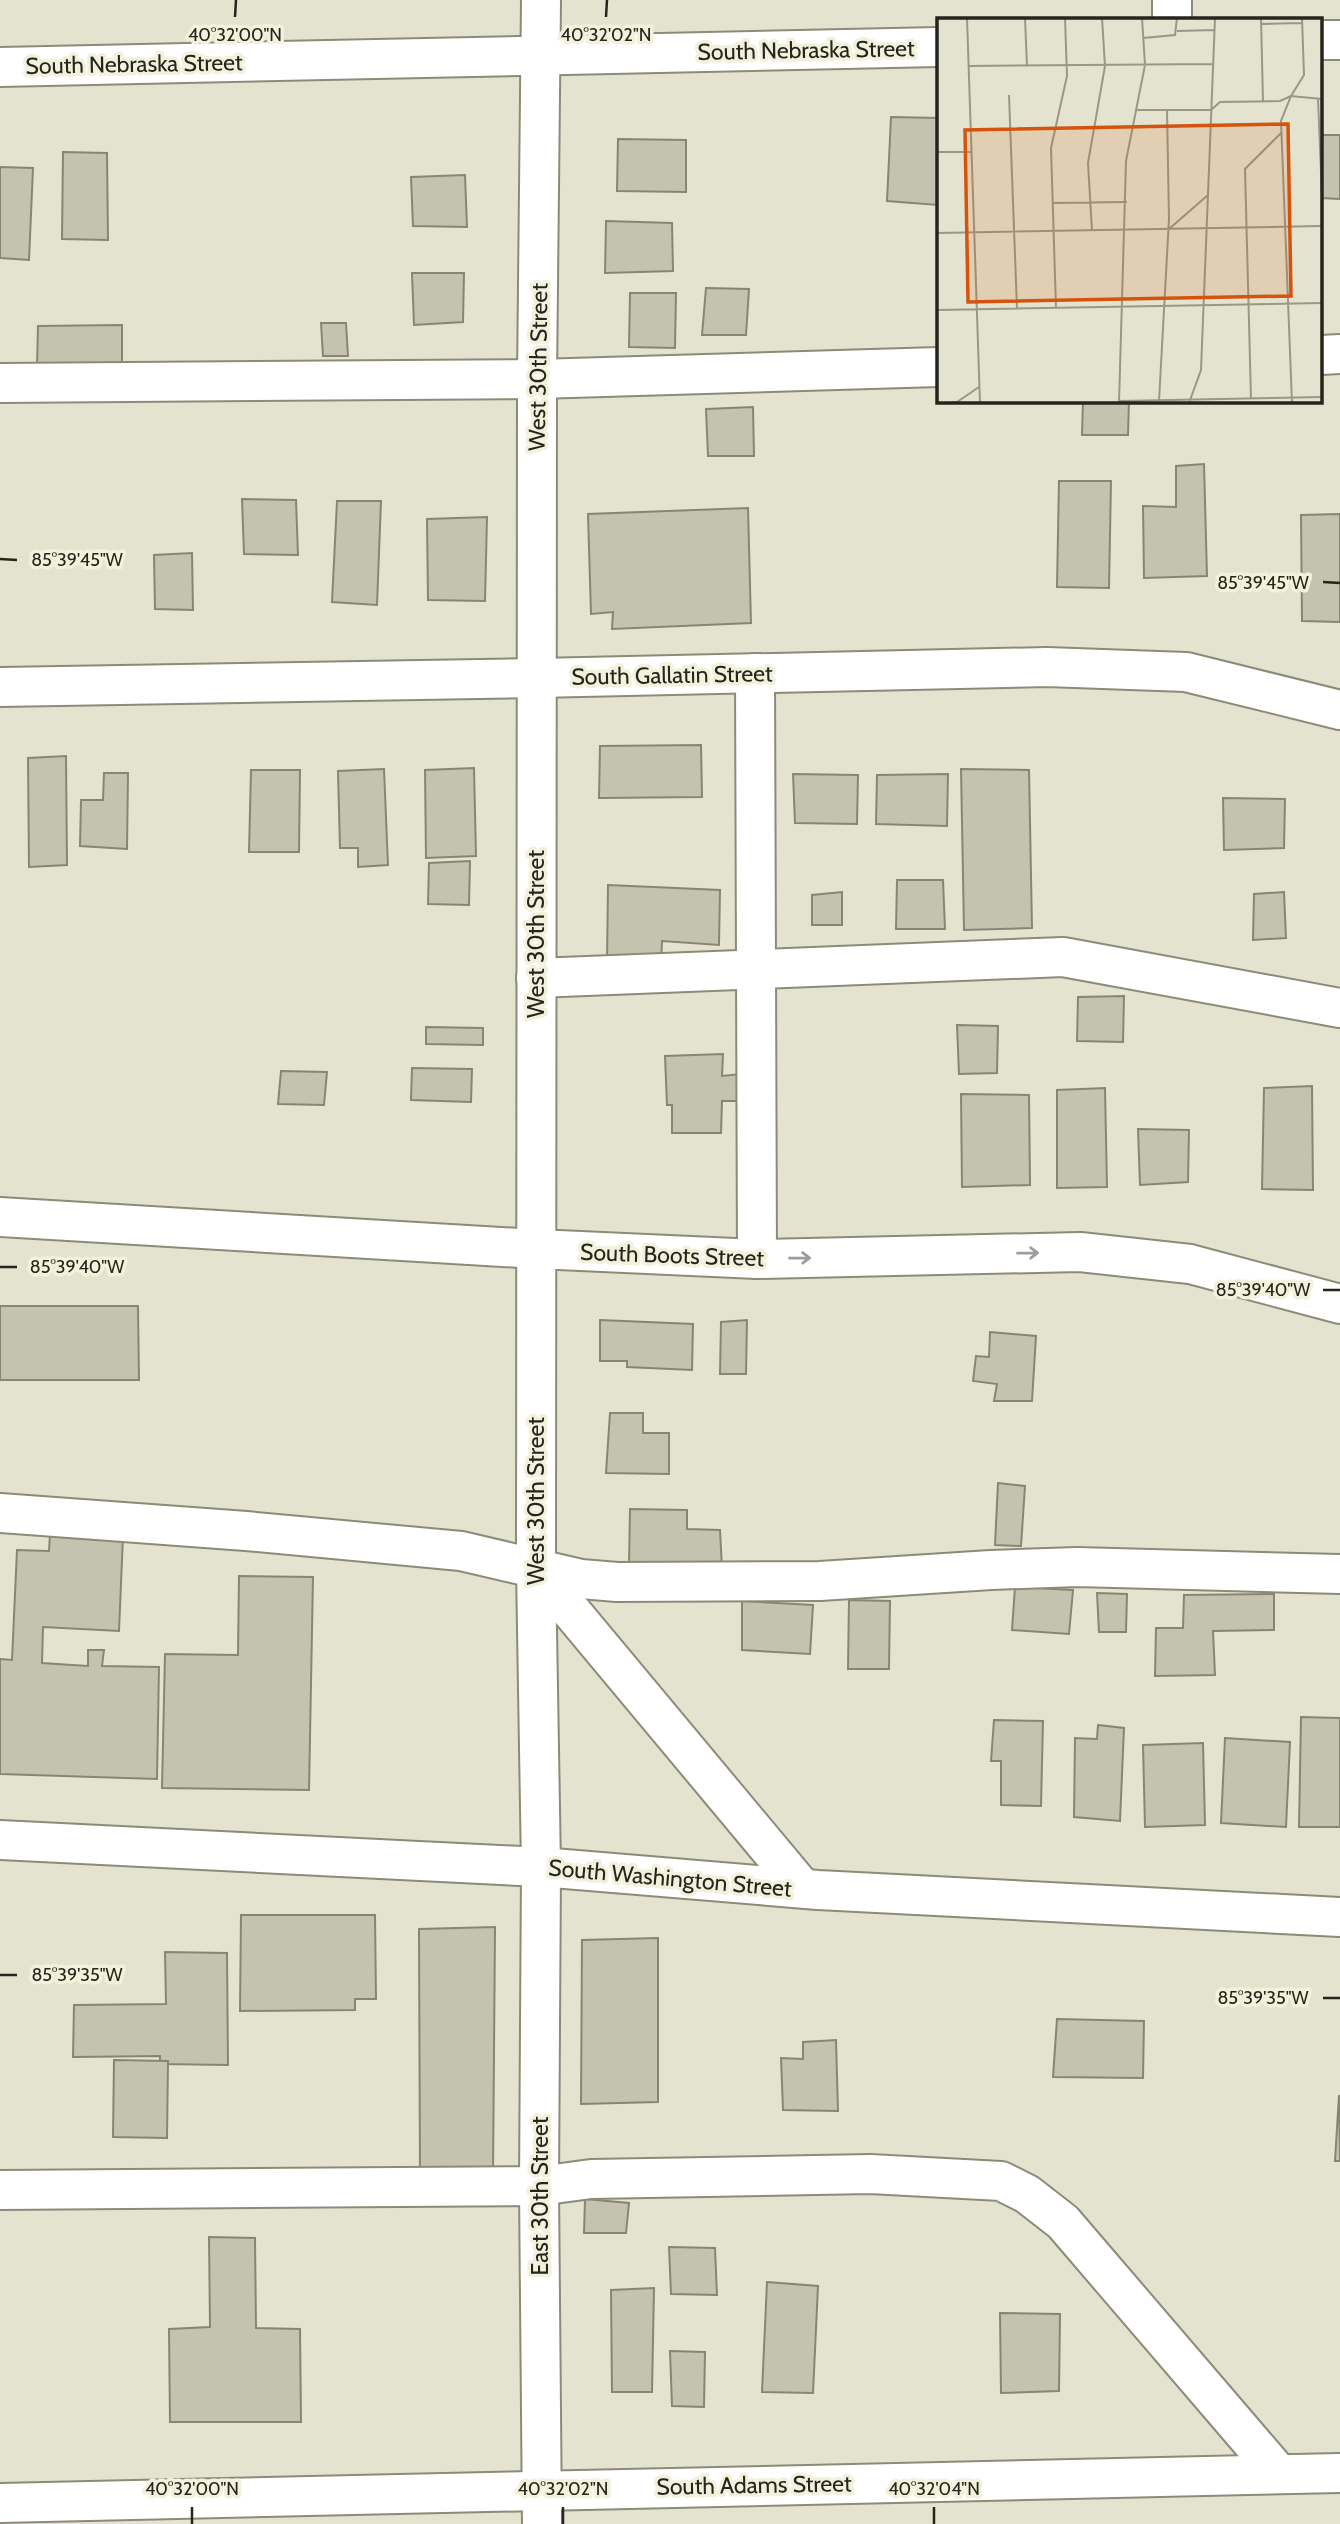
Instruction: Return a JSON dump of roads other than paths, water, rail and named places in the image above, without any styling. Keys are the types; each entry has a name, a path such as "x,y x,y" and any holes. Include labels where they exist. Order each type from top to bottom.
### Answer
{"street":[{"name":"West 30th Street","path":"541,0 536,978 536,1569 541,1867"},
{"path":"1172,0 1172,18"},
{"path":"1322,40 1340,40"},
{"name":"South Nebraska Street","path":"0,67 937,47"},
{"path":"1322,355 1340,354"},
{"path":"0,383 537,379 937,367"},
{"name":"South Gallatin Street","path":"0,687 1047,667 1186,672 1340,710"},
{"path":"755,673 757,1259"},
{"path":"536,978 1063,957 1340,1008"},
{"name":"South Boots Street","path":"0,1217 536,1249 757,1259 1080,1252 1190,1264 1340,1304"},
{"path":"0,1513 246,1531 461,1551 581,1579 617,1582 820,1581 1077,1567 1340,1574"},
{"path":"536,1569 802,1888"},
{"name":"South Washington Street","path":"0,1840 541,1867 802,1888 1340,1917"},
{"name":"East 30th Street","path":"541,1867 539,2186 542,2507"},
{"path":"0,2190 539,2186 591,2179 870,2174 1002,2181 1027,2194 1063,2222 1279,2474"},
{"name":"South Adams Street","path":"0,2503 542,2507 1340,2473"}]}
